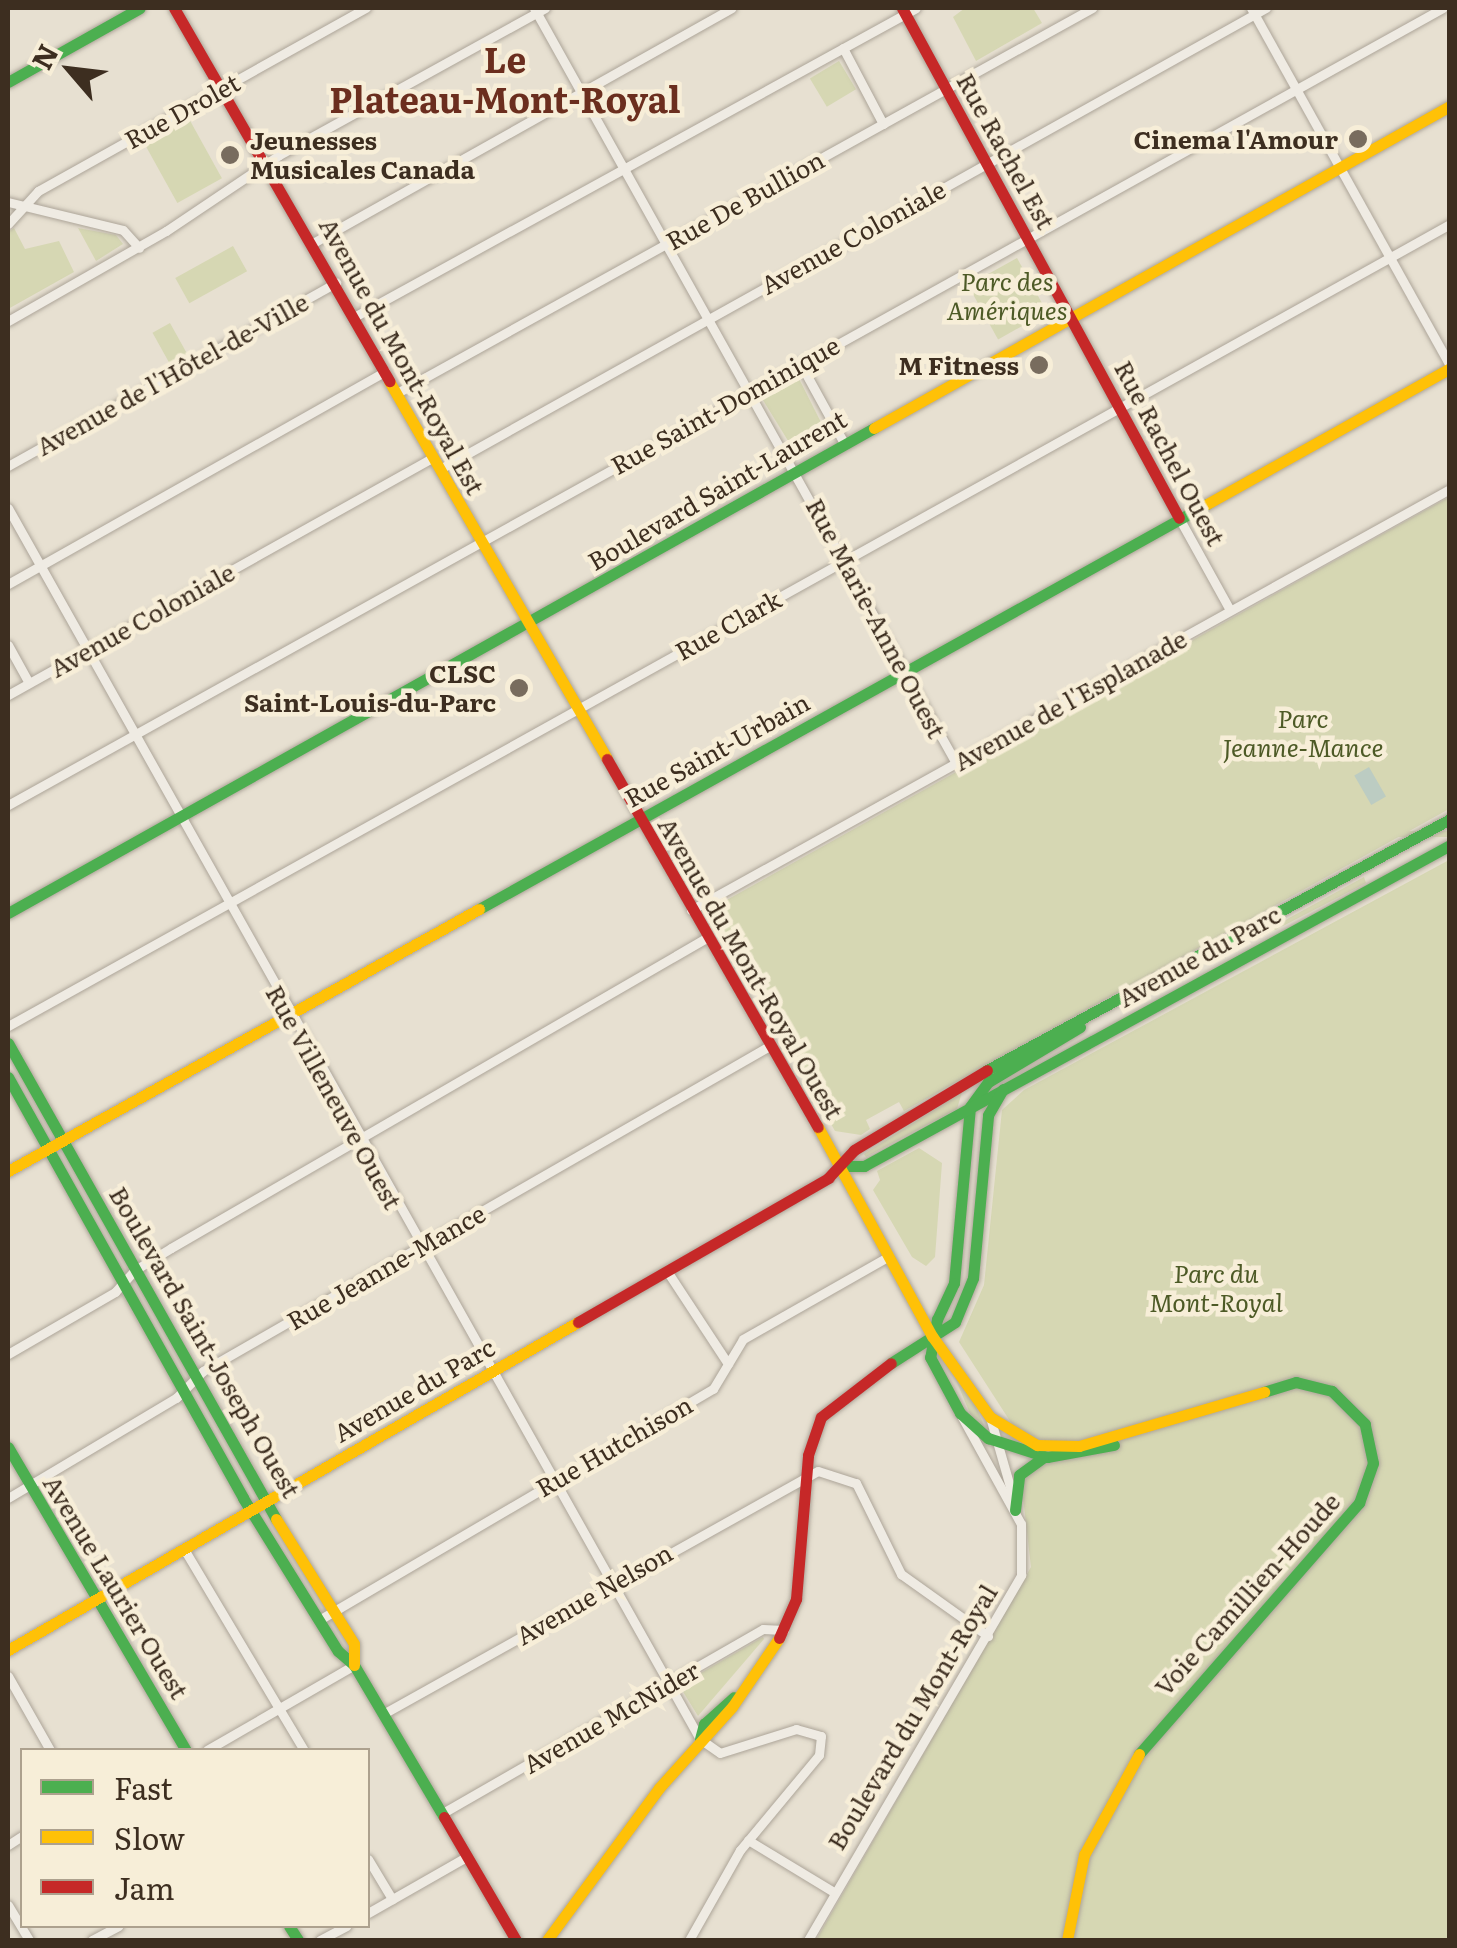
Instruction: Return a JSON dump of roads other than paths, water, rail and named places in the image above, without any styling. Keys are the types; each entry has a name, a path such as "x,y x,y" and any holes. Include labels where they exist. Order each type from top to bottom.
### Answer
{"main road":[{"path":"8,82 140,8"},
{"name":"Avenue du Mont-Royal Est","path":"174,8 336,283 528,624"},
{"name":"Rue Rachel Est","path":"908,10 1070,317"},
{"name":"Boulevard Saint-Laurent","path":"8,913 1450,106"},
{"name":"Rue Rachel Ouest","path":"1070,317 1179,518"},
{"name":"Rue Saint-Urbain","path":"8,1171 1450,367"},
{"name":"Avenue du Mont-Royal Ouest","path":"528,624 690,910 842,1166 932,1336"},
{"name":"Avenue du Parc","path":"970,1107 988,1082 1096,1016 1450,819"},
{"name":"Avenue du Parc","path":"842,1166 864,1166 1450,845"},
{"name":"Avenue du Parc","path":"8,1650 668,1272 842,1166 854,1150 930,1110 964,1082 1096,1016"},
{"name":"Boulevard Saint-Joseph Ouest","path":"8,1043 196,1380 354,1644 354,1665"},
{"name":"Boulevard Saint-Joseph Ouest","path":"8,1077 252,1509 319,1620 354,1665 516,1940"},
{"path":"548,1940 700,1739 704,1724 734,1698 784,1630 796,1598 805,1476 812,1438 832,1404 955,1322 973,1278 988,1114 1003,1089"},
{"path":"932,1336 954,1283 970,1107"},
{"name":"Boulevard du Mont-Royal","path":"932,1336 930,1357 960,1413 982,1435 1002,1442"},
{"name":"Boulevard du Mont-Royal","path":"932,1336 990,1418"},
{"name":"Voie Camillien-Houde","path":"990,1418 1037,1445 1080,1446 1269,1386 1312,1383 1352,1406 1372,1448 1371,1477 1360,1503 1124,1771 1084,1855 1065,1940"},
{"name":"Voie Camillien-Houde","path":"1002,1442 1046,1457 1087,1454 1273,1390 1298,1388 1326,1394 1346,1410 1362,1431 1367,1457 1362,1488 1348,1508 1124,1762 1082,1848 1065,1940"},
{"name":"Avenue Laurier Ouest","path":"8,1448 180,1748"},
{"path":"1016,1510 1022,1468 1046,1457"}],"street":[{"name":"Rue Drolet","path":"8,224 38,191 366,8"},
{"path":"313,243 732,8"},
{"name":"Rue De Bullion","path":"397,393 1092,8"},
{"name":"Avenue Coloniale","path":"440,470 1253,10 1266,8"},
{"name":"Rue Saint-Dominique","path":"8,805 482,543 748,389 1443,8"},
{"path":"8,321 139,248 267,164 539,9"},
{"name":"Rue Marie-Anne Ouest","path":"539,9 579,92 797,470 956,765"},
{"path":"354,317 908,10"},
{"path":"1253,10 1450,367"},
{"path":"843,48 883,124"},
{"path":"8,202 123,230 139,248"},
{"name":"Rue Clark","path":"8,1026 1450,224"},
{"name":"Avenue de l'Hôtel-de-Ville","path":"8,466 336,283"},
{"path":"800,363 844,443"},
{"path":"8,584 385,372"},
{"name":"Avenue Coloniale","path":"8,695 433,457"},
{"name":"Avenue de l'Esplanade","path":"690,910 1450,490"},
{"name":"Rue Villeneuve Ouest","path":"8,508 419,1249 700,1739"},
{"name":"Rue Rachel Ouest","path":"1179,518 1230,610"},
{"path":"8,644 29,683"},
{"path":"8,1354 124,1282 135,1270 708,937"},
{"name":"Rue Jeanne-Mance","path":"8,1498 196,1380 771,1045"},
{"name":"Rue Hutchison","path":"319,1620 713,1390 743,1339 889,1256"},
{"path":"668,1272 728,1364"},
{"name":"Boulevard du Mont-Royal","path":"960,1413 1016,1510"},
{"name":"Boulevard du Mont-Royal","path":"808,1940 988,1636 1023,1566 1002,1442 990,1418"},
{"path":"805,1476 826,1472 856,1483 901,1574 988,1636"},
{"name":"Avenue Nelson","path":"383,1714 805,1476"},
{"path":"184,1549 303,1748"},
{"name":"Avenue McNider","path":"441,1814 764,1630 784,1630"},
{"path":"211,1748 354,1665"},
{"path":"8,1676 49,1748"},
{"path":"689,1940 748,1840 815,1761 821,1736 796,1730 720,1753 700,1739"},
{"path":"748,1840 834,1892"},
{"path":"370,1912 466,1856"},
{"path":"370,1861 392,1899"},
{"path":"92,1940 114,1928"},
{"path":"320,1940 342,1928"}],"place":[{"name":"Cinema l'Amour","path":"1358,139"},
{"name":"Jeunesses Musicales Canada","path":"230,155"},
{"name":"M Fitness","path":"1039,365"},
{"name":"CLSC Saint-Louis-du-Parc","path":"519,688"}],"district":[{"name":"Le Plateau-Mont-Royal","path":"505,78"}],"park label":[{"name":"Parc des Amériques","path":"1007,296"},
{"name":"Parc Jeanne-Mance","path":"1303,734"},
{"name":"Parc du Mont-Royal","path":"1216,1288"}]}
